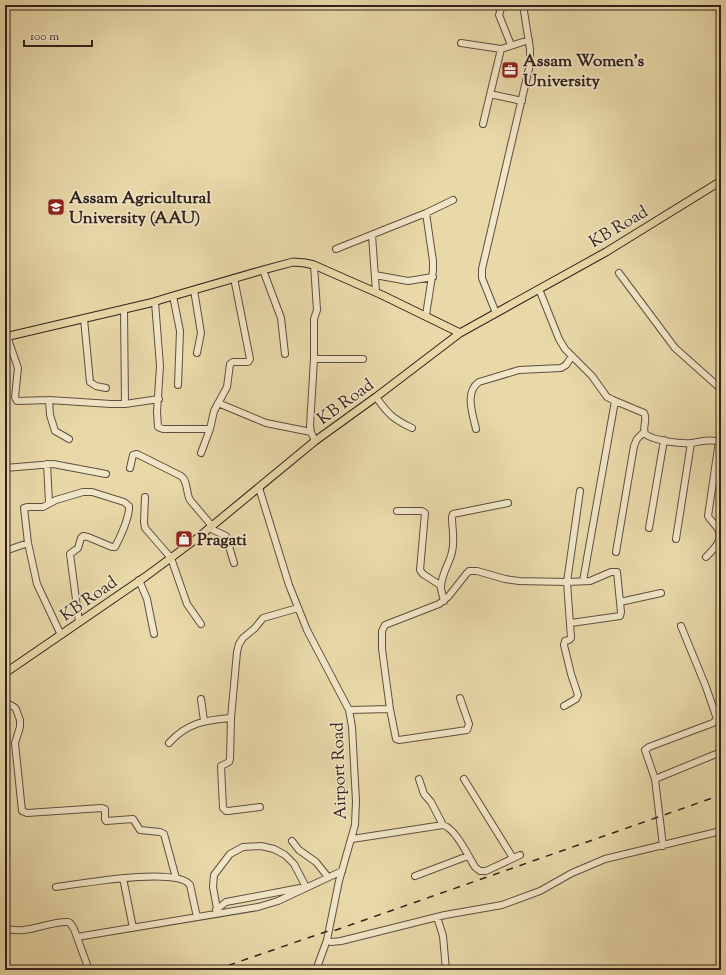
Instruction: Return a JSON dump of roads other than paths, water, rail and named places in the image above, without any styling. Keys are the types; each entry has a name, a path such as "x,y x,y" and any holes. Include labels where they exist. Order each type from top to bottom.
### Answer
{"main road":[{"name":"KB Road","path":"6,673 170,558 259,488 315,441 460,333 606,252 721,181"},
{"path":"6,337 155,302 293,262 314,265 376,292 460,333"}],"street":[{"path":"502,5 499,15 511,45"},
{"path":"496,313 482,278 482,269 530,64 531,54 523,5"},
{"path":"461,43 501,49 529,40"},
{"path":"483,124 501,49"},
{"path":"490,94 522,101"},
{"path":"336,249 426,213 453,200"},
{"path":"426,213 433,261 426,316"},
{"path":"372,235 376,292"},
{"path":"314,265 318,310 314,319 311,432 315,441"},
{"path":"263,270 281,318 286,354"},
{"path":"619,273 675,348 718,384 721,389"},
{"path":"375,275 408,280 420,280 432,277"},
{"path":"201,453 210,429 214,411 227,387 230,364 233,362 248,362 250,359 234,278"},
{"path":"539,289 559,339 565,349 592,376 607,397 644,413 646,416 644,432 637,439 634,446 616,552"},
{"path":"194,290 201,333 197,353"},
{"path":"172,296 180,331 178,385"},
{"path":"155,302 160,366 157,412 159,428 210,429"},
{"path":"124,309 125,404"},
{"path":"84,319 90,382 96,386 106,388"},
{"path":"6,337 18,368 16,400 49,400 100,404 125,404 159,399"},
{"path":"476,429 471,404 471,394 476,384 519,370 561,368 566,365 572,356"},
{"path":"314,359 363,359"},
{"path":"376,397 388,414 412,428"},
{"path":"49,400 50,413 55,431 69,439"},
{"path":"583,581 615,401"},
{"path":"218,403 266,423 311,432"},
{"path":"644,432 647,436 664,440 691,443 707,440 720,442 708,516 719,531 720,537 717,545 706,557"},
{"path":"649,528 664,440"},
{"path":"676,539 691,443"},
{"path":"130,468 133,455 136,454 181,476 185,480 188,497 210,527 226,536 234,563"},
{"path":"47,464 49,504"},
{"path":"5,468 58,464 106,474"},
{"name":"Airport Road","path":"259,488 282,566 298,608 316,648 349,710 352,727 356,801 355,825 342,871 327,940 316,970"},
{"path":"564,706 576,699 578,695 564,641 571,639 567,582 580,491"},
{"path":"61,635 39,589 28,543 24,508 28,506 43,507 72,495 87,492 124,502 129,506 128,516 115,547 83,536 78,548 70,554 79,622"},
{"path":"145,497 144,525 170,558 187,604 201,624"},
{"path":"444,601 441,588 442,577 453,548 452,515 455,513 508,503"},
{"path":"397,511 424,512 425,515 420,570 441,588"},
{"path":"5,551 28,543"},
{"path":"460,698 470,726 468,730 398,740 395,736 390,709 382,649 383,628 390,622 434,607 444,601 466,573 473,571 519,581 567,582 595,580 615,571 618,574 621,614 618,618 571,623"},
{"path":"139,580 147,600 154,634"},
{"path":"620,602 661,593"},
{"path":"260,807 228,811 223,808 220,766 229,762 230,759 231,718 237,652 240,641 255,628 263,618 298,608"},
{"path":"663,846 656,779 645,750 646,748 713,723 717,719 706,687 681,626"},
{"path":"5,664 6,673"},
{"path":"201,698 204,721"},
{"path":"5,702 16,709 20,720 20,727 15,743 22,811 102,808 105,809 104,819 106,821 133,819 140,830 160,832 164,834 176,878"},
{"path":"349,710 390,709"},
{"path":"170,742 180,731 204,721 231,718"},
{"path":"656,779 721,752"},
{"path":"419,779 424,794 431,802 443,825"},
{"path":"352,839 443,825 447,826 453,831 475,867 483,872 516,857 464,779"},
{"path":"327,940 335,942 357,938 437,917 502,905 540,891 572,873 594,863 721,831"},
{"path":"292,841 299,850 316,862 328,878"},
{"path":"217,909 213,887 214,875 230,854 243,847 262,846 274,848 285,855 294,864 308,886"},
{"path":"415,876 468,856"},
{"path":"77,937 258,907 278,901 342,871"},
{"path":"56,887 123,878 151,876 176,878 187,882 190,885 198,917"},
{"path":"123,878 133,928"},
{"path":"212,914 226,902 308,886"},
{"path":"437,917 443,936 446,970"},
{"path":"5,928 14,931 68,922 72,925 89,970"}],"railway":[{"path":"215,970 328,931 336,930 721,795"}],"place":[{"name":"Assam Women's University","path":"510,70"},
{"name":"Assam Agricultural University (AAU)","path":"56,207"},
{"name":"Pragati","path":"184,539"}]}
